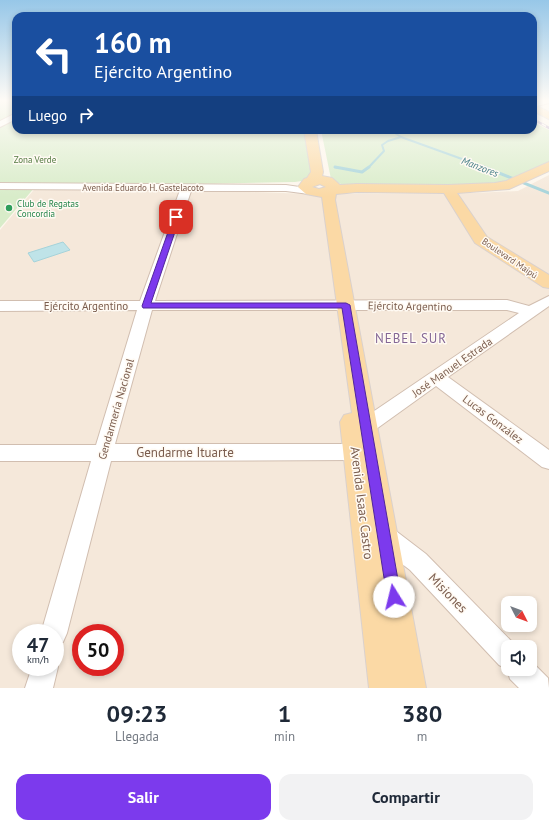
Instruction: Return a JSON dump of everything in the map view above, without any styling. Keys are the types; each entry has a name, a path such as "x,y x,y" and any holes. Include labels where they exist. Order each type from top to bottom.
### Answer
{"main road":[{"name":"Avenida Isaac Castro","path":"311,134 317,172 315,177 320,188 341,306 361,439 386,688"},
{"name":"Avenida Isaac Castro","path":"317,134 323,172 320,188"},
{"name":"Avenida Eduardo H. Gastelacoto","path":"320,188 453,189 495,187 509,185 549,166"},
{"name":"Boulevard Maipú","path":"453,189 486,234 493,240 549,275"},
{"name":"Boulevard Maipú","path":"453,189 481,240 549,284"},
{"name":"Avenida Isaac Castro","path":"361,439 384,536 409,688"}],"street":[{"name":"Avenida Eduardo H. Gastelacoto","path":"0,186 320,188"},
{"name":"Gendarmería Nacional","path":"56,624 103,452 146,306 187,187"},
{"name":"José Manuel Estrada","path":"361,439 437,378 531,311 549,300"},
{"name":"Ejército Argentino","path":"0,306 507,306 531,311"},
{"name":"Lucas González","path":"437,378 549,461"},
{"name":"Gendarme Ituarte","path":"0,453 103,452 361,439"},
{"name":"Misiones","path":"384,536 418,562 501,649"},
{"path":"39,688 42,676"},
{"path":"527,676 538,688"}],"shaded area":[{"path":"549,175 549,688 0,688 0,230 38,185 311,194 474,193 518,191"}],"green space":[{"name":"Zona Verde","path":"0,132 12,132 12,134 309,134 316,171 308,180 295,182 35,187 0,228"},
{"path":"537,132 549,132 549,162 499,184 354,185 341,184 331,179 322,134 537,134"}],"water":[{"path":"63,242 70,250 34,262 28,253"}],"waterway":[{"name":"Manzores","path":"396,134 401,137"},
{"path":"369,167 384,151 382,145 388,141 401,137"},
{"name":"Manzores","path":"401,137 487,168"},
{"path":"339,168 335,167 362,172 369,167"},
{"name":"Manzores","path":"484,167 549,193"}],"place":[{"name":"Club de Regatas Concordia","path":"9,208"}],"district":[{"name":"NEBEL SUR","path":"411,338"}],"route":[{"path":"176,217 146,306 346,305 394,597"}]}
